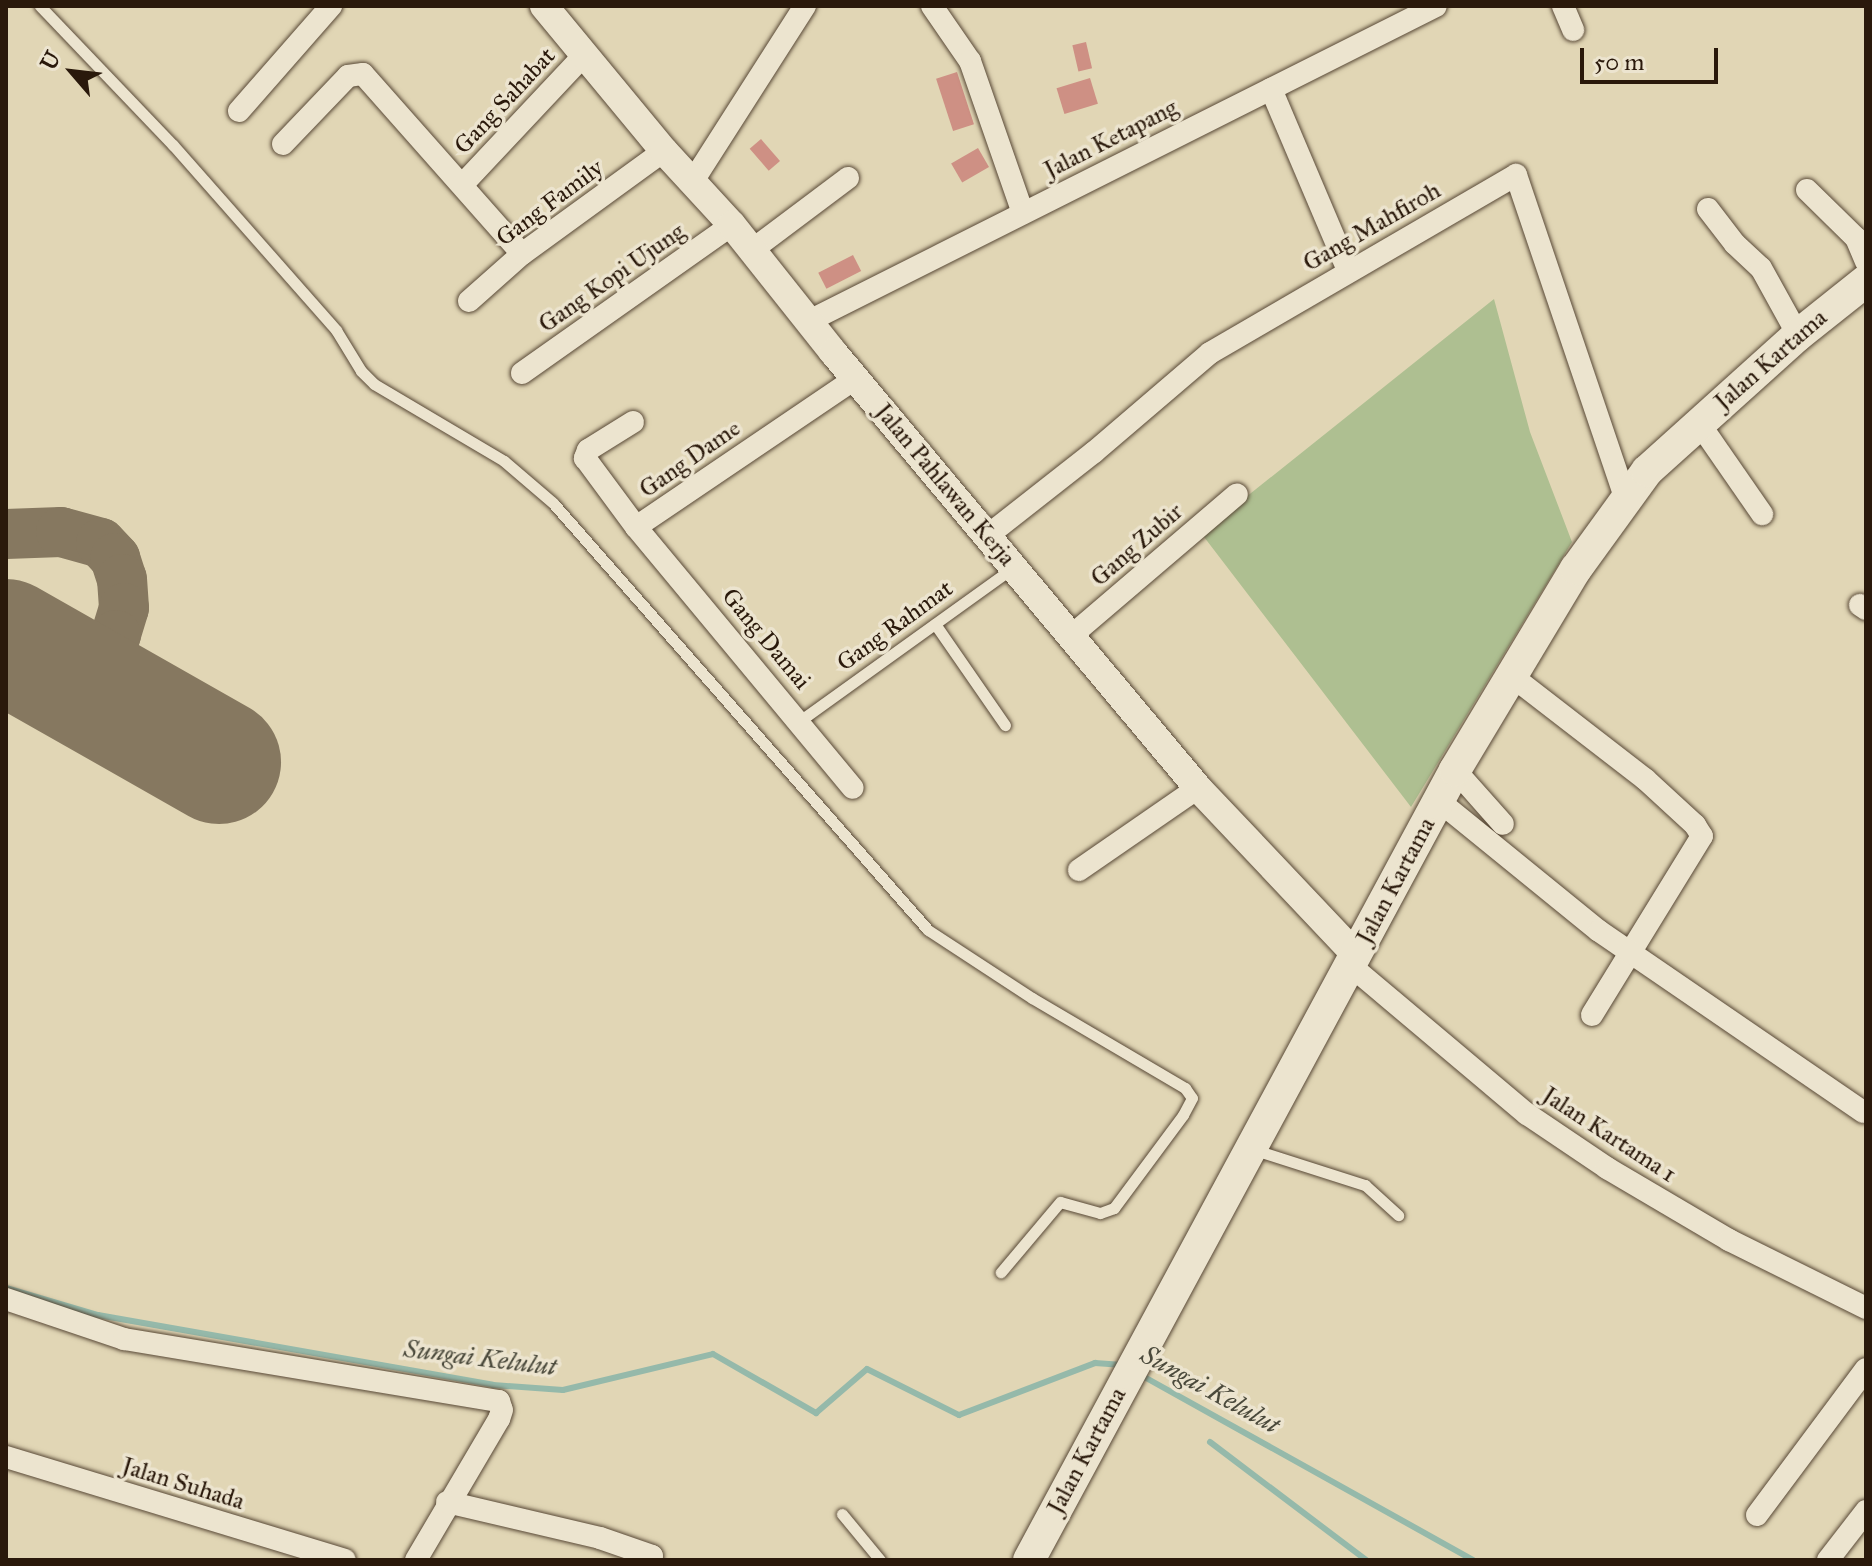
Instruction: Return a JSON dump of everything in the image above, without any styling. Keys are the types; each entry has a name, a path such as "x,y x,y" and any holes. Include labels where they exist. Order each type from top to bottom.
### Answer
{"main road":[{"name":"Jalan Kartama","path":"1029,1560 1455,770 1576,569 1625,497 1647,471 1798,335 1864,283"}],"street":[{"name":"Jalan Pahlawan Kerja","path":"544,6 664,151 732,225 1198,788 1354,961"},
{"path":"693,181 805,6"},
{"path":"932,6 970,61 1023,213"},
{"name":"Jalan Ketapang","path":"811,320 1436,6"},
{"path":"1563,6 1573,30"},
{"path":"239,111 328,10"},
{"name":"Gang Sahabat","path":"463,184 585,54"},
{"path":"283,144 348,76 357,72 363,74 522,254"},
{"path":"1271,89 1348,270"},
{"name":"Gang Family","path":"469,301 522,254 664,151"},
{"name":"Gang Mahfiroh","path":"987,536 1093,453 1178,377 1210,353 1516,175 1625,497"},
{"path":"752,250 848,178"},
{"path":"1807,190 1856,238 1864,283"},
{"path":"1708,209 1735,244 1761,268 1798,335"},
{"name":"Gang Kopi Ujung","path":"522,373 732,225"},
{"name":"Gang Dame","path":"633,422 588,450 585,458 636,527 856,378"},
{"path":"1699,423 1762,514"},
{"name":"Gang Zubir","path":"1071,636 1237,494"},
{"name":"Gang Damai","path":"636,527 801,720 853,788"},
{"path":"1513,677 1598,740 1700,831 1700,843 1592,1015"},
{"path":"1455,770 1503,824"},
{"path":"1079,870 1198,788"},
{"path":"1439,801 1508,861 1629,953 1863,1112"},
{"name":"Jalan Kartama 1","path":"1354,961 1550,1130 1729,1240 1866,1308"},
{"path":"6,1299 124,1339 496,1400 502,1407 499,1419 447,1502 416,1560"},
{"path":"1757,1515 1866,1369"},
{"name":"Jalan Suhada","path":"6,1457 345,1560"},
{"path":"447,1502 600,1538 655,1559"},
{"path":"1828,1560 1866,1511"}],"lane":[{"path":"40,6 173,145 336,330 361,371 374,384 504,461 553,503 917,920 1032,998 1185,1088 1192,1098 1183,1115 1114,1208 1100,1213 1060,1202 1001,1272"},
{"name":"Gang Rahmat","path":"801,720 1014,567"},
{"path":"935,624 1005,725"},
{"path":"1251,1149 1365,1185 1398,1215"},
{"path":"842,1514 880,1560"}],"green space":[{"path":"1494,299 1530,432 1572,542 1411,807 1201,533"}],"building":[{"path":"1086,42 1092,68 1078,71 1072,45"},
{"path":"957,72 974,124 953,131 936,79"},
{"path":"1090,78 1098,104 1064,114 1057,88"},
{"path":"761,139 780,161 769,171 750,149"},
{"path":"978,148 989,167 962,183 951,164"},
{"path":"853,255 861,271 826,289 818,273"}],"waterway":[{"name":"Sungai Kelulut","path":"6,1288 98,1315 493,1385 563,1390 713,1354 816,1413 867,1369 959,1415 1095,1363 1123,1365"},
{"name":"Sungai Kelulut","path":"1139,1374 1473,1560"},
{"path":"1210,1442 1366,1560"}],"taxiway":[{"path":"6,534 61,532 101,543 115,558 122,579 124,608 116,635 98,663 75,680 48,690 31,690 6,665"}],"runway":[{"path":"6,641 219,762"}]}
